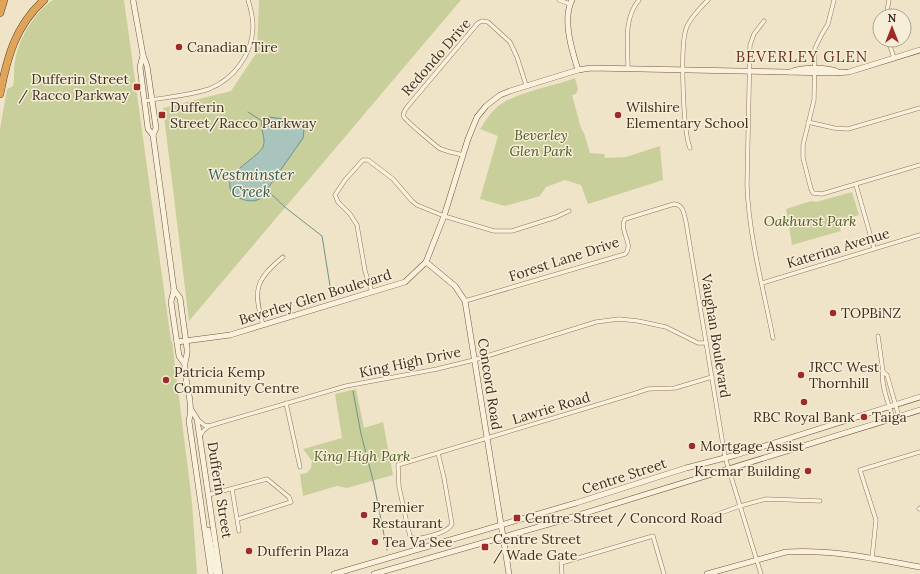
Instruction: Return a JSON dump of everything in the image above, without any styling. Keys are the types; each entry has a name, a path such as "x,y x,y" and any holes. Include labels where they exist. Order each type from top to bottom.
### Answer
{"highway":[{"path":"0,13 4,0"},
{"path":"0,94 5,68 14,40 24,22 34,9 44,0"}],"main road":[{"name":"Dufferin Street","path":"133,0 143,56 147,66 152,99 156,128 153,135"},
{"path":"571,2 568,29 578,70"},
{"name":"Beverley Glen Boulevard","path":"177,342 230,335 406,282 426,262 444,216 463,155 477,117 486,106 500,95 526,85 578,70 591,68 833,73 849,72 920,50"},
{"name":"Dufferin Street","path":"143,56 140,67 148,128 153,135 174,290 171,302 179,356 184,363 192,411 197,419 220,574"},
{"name":"Concord Road","path":"426,262 455,286 465,301 509,574"},
{"name":"Dufferin Street","path":"174,290 180,298 188,354 184,363"},
{"name":"Centre Street","path":"334,574 502,525 686,468 726,458 920,397"},
{"name":"Centre Street","path":"374,574 503,538 920,410"},
{"name":"Dufferin Street","path":"192,411 189,421 211,574"},
{"path":"201,504 207,526 216,574"},
{"path":"707,574 786,552 797,551 853,554 920,567"}],"street":[{"path":"145,101 208,89 226,81 245,57 251,43 253,27 248,0"},
{"path":"559,0 571,2"},
{"path":"628,69 628,22 639,0"},
{"path":"690,148 686,133 683,70 686,29 689,23 708,0"},
{"path":"834,0 828,24 816,48 814,100 802,145 803,158 813,193 822,194 920,165"},
{"name":"Redondo Drive","path":"463,155 440,148 406,119 404,111 478,23 482,21 488,22 510,42 516,53 526,85"},
{"path":"764,21 754,34 751,42 747,198 756,258 773,338"},
{"path":"891,48 894,58"},
{"path":"808,122 834,128 848,129 920,108"},
{"path":"372,293 365,271 357,225 350,214 338,202 335,195 337,190 363,160 368,160 393,179 417,205 444,216 494,231 512,231 556,218 569,211"},
{"path":"856,185 874,248"},
{"name":"Forest Lane Drive","path":"465,301 625,254 628,247 623,229 623,222 625,219 674,204 681,206"},
{"name":"Vaughan Boulevard","path":"681,206 686,222 726,458 760,574"},
{"name":"Katerina Avenue","path":"762,283 920,235"},
{"path":"263,325 257,304 258,285 270,268 283,257"},
{"name":"King High Drive","path":"209,426 346,386 437,369 474,360 596,322 619,319 638,321 666,327 698,343 706,343"},
{"path":"878,336 884,372 887,375 892,405 896,418"},
{"name":"Lawrie Road","path":"438,453 452,519 450,527 444,531 417,539 410,536 399,487 398,465 648,389 675,388 712,377"},
{"path":"286,403 300,467"},
{"path":"197,419 204,425 209,426"},
{"path":"200,437 203,430 209,426"},
{"path":"872,558 876,520 860,470 920,452"},
{"path":"208,495 267,479 289,497 291,502 238,519"},
{"path":"232,489 239,531"},
{"path":"710,517 740,506 766,499 820,501"},
{"path":"562,574 561,563 653,536 664,574"}],"green space":[{"path":"53,0 124,0 172,341 192,502 197,574 0,574 0,129 7,89 13,86 14,64 20,44 28,27 34,19 46,5"},
{"path":"259,0 461,0 189,321 163,108 231,91 257,52"},
{"name":"Beverley Glen Park","path":"575,78 578,89 576,94 572,95 590,153 604,154 605,158 626,157 660,146 663,180 588,204 581,185 565,180 546,187 540,196 505,206 480,199 498,136 480,129 490,115 497,107 514,97"},
{"name":"Oakhurst Park","path":"852,192 859,215 838,222 841,231 792,245 786,209 811,201 816,202"},
{"name":"King High Park","path":"356,389 364,428 383,422 393,475 347,488 337,486 303,496 300,474 307,473 311,468 312,461 303,449 342,438 335,394"}],"water":[{"name":"Westminster Creek","path":"269,117 284,119 290,124 302,126 304,130 303,138 261,198 254,201 241,199 231,191 230,178 263,147 264,140 261,125 263,119"}],"waterway":[{"name":"Westminster Creek","path":"248,112 262,121"},
{"name":"Westminster Creek","path":"267,190 286,208 322,236 331,292"},
{"name":"Westminster Creek","path":"353,391 387,550"}],"place":[{"name":"Canadian Tire","path":"179,47"},
{"name":"Dufferin Street / Racco Parkway","path":"137,87"},
{"name":"Dufferin Street/Racco Parkway","path":"162,115"},
{"name":"Wilshire Elementary School","path":"618,115"},
{"name":"TOPBiNZ","path":"833,313"},
{"name":"JRCC West Thornhill","path":"801,375"},
{"name":"Patricia Kemp Community Centre","path":"166,380"},
{"name":"RBC Royal Bank","path":"804,402"},
{"name":"Taiga","path":"864,417"},
{"name":"Mortgage Assist","path":"692,446"},
{"name":"Krcmar Building","path":"808,471"},
{"name":"Premier Restaurant","path":"364,515"},
{"name":"Centre Street / Concord Road","path":"517,518"},
{"name":"Tea Va See","path":"375,542"},
{"name":"Centre Street / Wade Gate","path":"485,547"},
{"name":"Dufferin Plaza","path":"249,551"}],"district":[{"name":"BEVERLEY GLEN","path":"802,56"}]}
